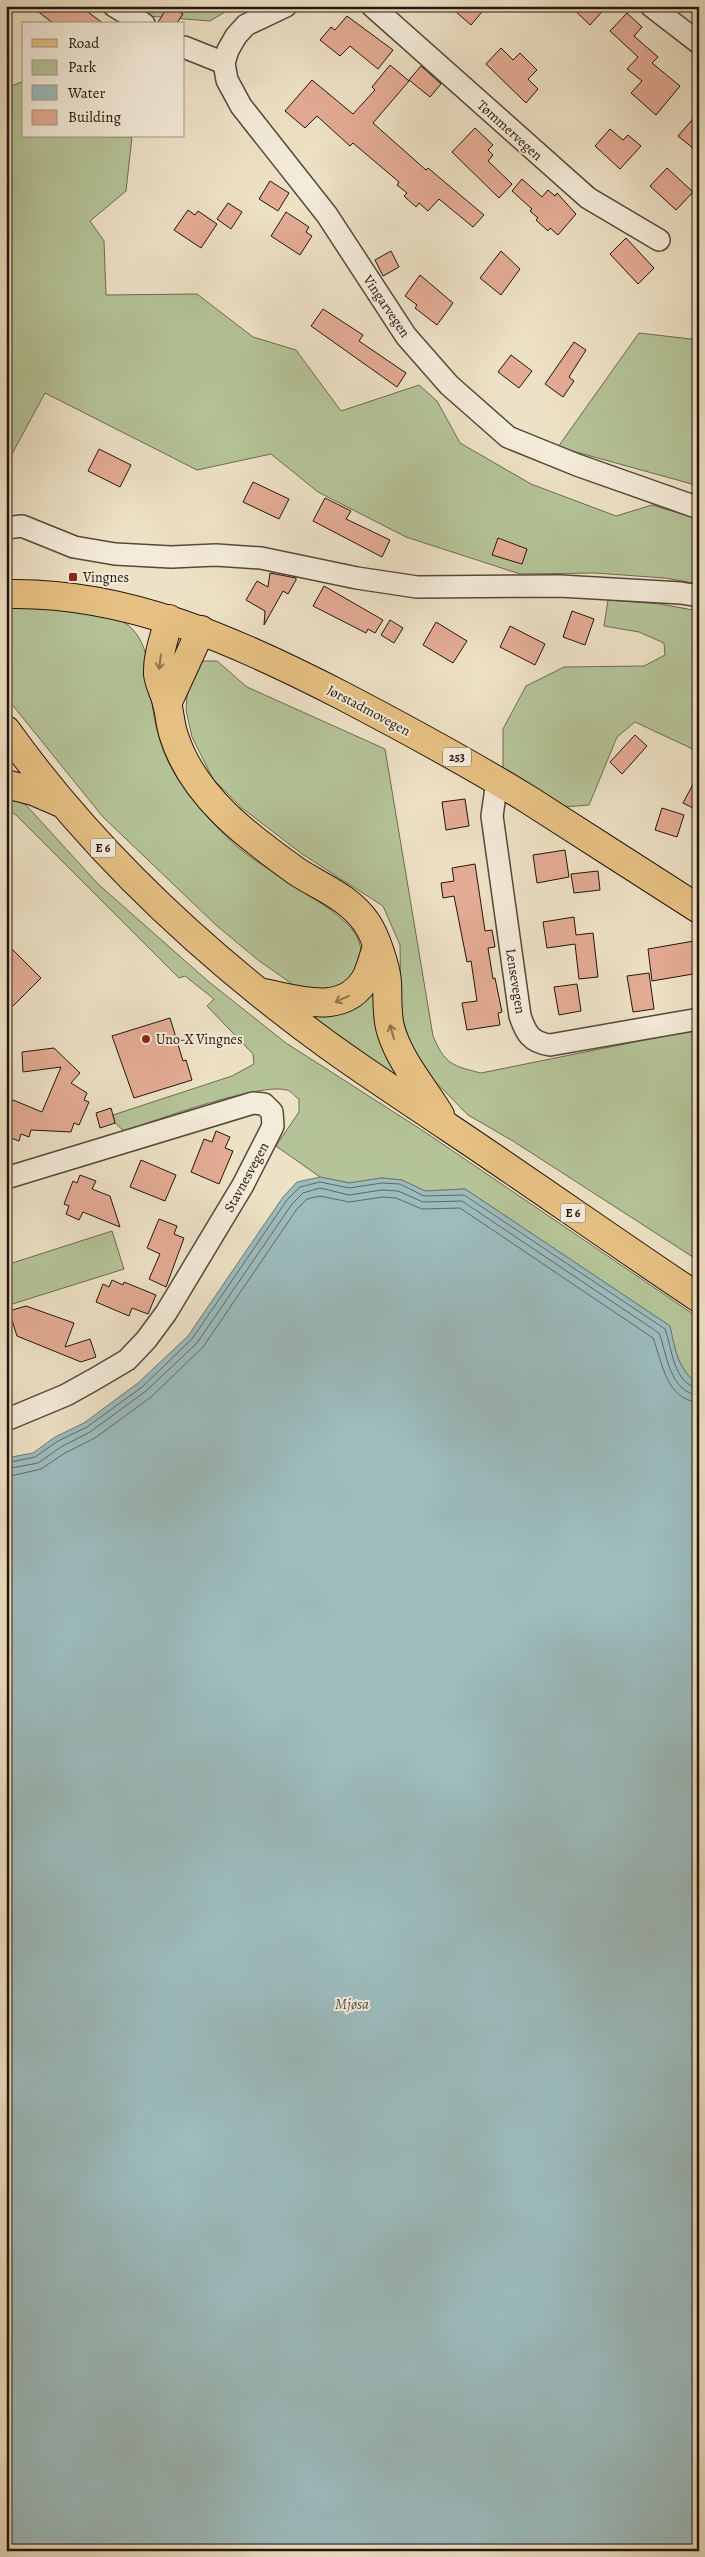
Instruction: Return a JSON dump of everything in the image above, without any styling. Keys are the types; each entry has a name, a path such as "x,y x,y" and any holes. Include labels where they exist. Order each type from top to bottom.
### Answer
{"main road":[{"name":"Jørstadmovegen","path":"7,591 93,600 170,619 286,666 388,719 497,781 699,909"},
{"path":"170,619 159,660 158,675 168,704 169,719 179,750 194,777 213,802 238,826 270,852 353,907 366,922 377,946 387,979 387,1011 396,1045 412,1076 448,1127"},
{"path":"168,704 201,630"},
{"name":"E 6","path":"6,730 64,804 145,891 261,992 329,1046 699,1298"},
{"path":"6,784 33,791 64,804"},
{"path":"261,992 322,1004 345,998 362,985 377,946"}],"street":[{"path":"114,6 141,22"},
{"path":"185,47 224,64 232,43 246,25 286,6"},
{"name":"Tømmervegen","path":"372,6 588,198 659,240"},
{"path":"651,6 699,43"},
{"name":"Vingarvegen","path":"224,64 227,80 233,94 327,215 406,336 449,385 478,413 508,437 577,466 699,508"},
{"path":"6,528 22,526 74,547 114,554 171,557 216,555 261,558 357,578 417,587 560,586 681,593 699,596"},
{"name":"Lensevegen","path":"497,781 492,816 520,1016 525,1032 539,1043 550,1045 699,1019"},
{"name":"Stavnesvegen","path":"6,1178 253,1103 264,1104 272,1112 272,1126 243,1186 166,1313 146,1340 127,1360 66,1395 6,1420"}],"green space":[{"path":"131,6 235,6 210,21 148,16"},
{"path":"22,82 22,138 132,138 126,191 90,221 104,241 106,295 197,294 253,337 296,350 341,411 419,385 437,401 460,443 531,484 616,516 652,505 699,519 699,584 665,578 595,573 520,574 406,537 318,492 271,454 197,470 45,393 6,465 6,88"},
{"path":"639,333 699,340 699,486 558,447"},
{"path":"608,600 660,604 699,611 699,752 635,722 617,737 589,805 563,807 503,772 503,729 526,686 564,667 644,666 665,655 664,643 639,632 604,626"},
{"path":"17,606 91,612 118,619 128,625 142,643 146,654 156,727 164,753 179,781 198,807 237,846 249,856 325,906 350,927 357,937 360,946 362,960 360,975 334,995 295,986 258,960 216,925 103,817 6,697 6,607"},
{"path":"203,661 217,661 247,687 385,749 433,1036 441,1053 456,1066 481,1073 699,1029 699,1261 513,1141 468,1115 417,1063 401,1015 400,945 383,906 302,854 242,808 213,779 192,737 186,710 188,683"},
{"path":"6,795 26,805 98,884 209,982 286,1043 425,1132 699,1318 699,1385 686,1373 678,1359 670,1326 465,1189 425,1191 402,1180 382,1178 349,1183 320,1177 276,1146 299,1112 299,1099 287,1090 273,1089 231,1097 124,1131 115,1123 113,1115 232,1076 254,1064 253,1054 207,1006 214,999 185,976 179,978 16,815 6,808"},
{"path":"379,980 403,1081 309,1014"},
{"path":"112,1231 124,1269 6,1306 6,1265"}],"water":[{"name":"Mjøsa","path":"320,1177 349,1183 382,1178 402,1180 425,1191 465,1189 670,1326 678,1359 686,1373 699,1385 699,2551 6,2551 6,1458 33,1453 55,1437 84,1423 138,1383 188,1336 283,1197 297,1182"}],"building":[{"path":"31,6 80,6 101,22 51,22"},
{"path":"168,6 183,14 177,22 158,22"},
{"path":"449,6 487,6 471,25"},
{"path":"570,6 607,6 590,25"},
{"path":"627,13 642,27 634,36 658,57 652,63 680,86 656,115 631,93 642,81 627,69 638,57 610,31"},
{"path":"347,16 393,50 378,69 350,46 340,56 320,40 331,27 335,30"},
{"path":"501,48 513,60 520,53 537,70 528,79 538,89 526,103 486,64"},
{"path":"390,65 409,81 373,123 426,170 428,168 484,215 473,227 439,199 428,211 419,203 416,207 404,196 407,193 397,185 399,182 353,143 350,146 317,116 305,128 285,111 312,80 353,114 375,90 372,87"},
{"path":"421,66 441,84 430,97 409,80"},
{"path":"699,112 699,153 678,136"},
{"path":"475,128 493,145 488,150 493,155 488,161 512,184 499,198 452,152"},
{"path":"610,129 623,140 628,135 641,146 620,169 595,146"},
{"path":"667,168 693,192 676,210 650,186"},
{"path":"522,179 542,197 548,190 555,196 557,193 576,214 558,235 550,228 548,231 536,220 538,218 530,211 532,209 512,191"},
{"path":"270,181 289,193 278,211 259,199"},
{"path":"228,203 242,212 231,229 217,219"},
{"path":"188,210 195,215 198,211 217,224 201,248 174,230"},
{"path":"286,212 309,227 306,232 312,236 300,255 271,236"},
{"path":"626,238 654,268 638,284 610,254"},
{"path":"391,251 399,267 383,276 375,260"},
{"path":"501,251 520,269 501,295 480,278"},
{"path":"420,275 453,303 437,325 415,308 417,305 405,296"},
{"path":"323,309 363,335 359,341 406,373 397,387 311,326"},
{"path":"574,342 586,350 569,377 574,381 563,397 545,384"},
{"path":"511,355 532,371 519,388 498,372"},
{"path":"99,449 131,465 120,487 88,471"},
{"path":"253,482 289,499 279,519 243,502"},
{"path":"325,498 351,511 346,519 390,540 382,557 313,521"},
{"path":"498,538 527,549 522,564 492,555"},
{"path":"270,573 296,578 296,580 288,594 283,591 264,625 265,611 246,600 257,581 268,587"},
{"path":"324,586 383,620 375,633 368,629 366,633 313,606"},
{"path":"572,611 594,619 585,645 563,637"},
{"path":"390,620 403,628 394,643 381,635"},
{"path":"436,622 467,641 453,663 423,645"},
{"path":"510,626 545,644 535,665 500,647"},
{"path":"635,735 647,746 622,774 610,762"},
{"path":"699,773 699,811 683,803"},
{"path":"465,799 469,826 446,830 442,802"},
{"path":"662,808 684,815 677,837 655,830"},
{"path":"565,850 569,877 537,883 533,855"},
{"path":"475,864 485,931 492,930 495,947 488,948 493,979 495,978 502,1012 498,1013 500,1025 467,1030 462,1003 477,1001 471,961 467,962 454,896 443,898 441,883 454,881 452,868"},
{"path":"598,871 600,890 574,893 571,874"},
{"path":"574,917 576,935 593,933 598,977 579,979 575,944 547,948 543,922"},
{"path":"694,941 699,973 652,981 648,949"},
{"path":"6,943 41,978 6,1013"},
{"path":"649,973 654,1009 633,1012 627,976"},
{"path":"577,984 581,1011 559,1015 554,987"},
{"path":"170,1018 183,1061 186,1060 192,1080 134,1098 112,1036"},
{"path":"54,1048 80,1073 71,1083 87,1093 84,1100 89,1102 79,1125 74,1123 71,1132 31,1130 29,1137 21,1134 19,1141 6,1136 6,1100 12,1102 13,1100 42,1112 61,1067 23,1072 22,1052"},
{"path":"111,1108 115,1123 100,1128 96,1113"},
{"path":"216,1131 230,1137 225,1148 233,1151 219,1184 191,1172 204,1139 212,1142"},
{"path":"141,1160 176,1175 165,1201 130,1187"},
{"path":"80,1175 96,1181 92,1189 110,1196 120,1227 83,1212 79,1220 66,1214 69,1206 64,1204 73,1181 77,1183"},
{"path":"159,1219 177,1226 174,1234 184,1238 166,1287 149,1279 160,1254 147,1248"},
{"path":"112,1280 123,1285 124,1282 156,1295 148,1314 132,1308 129,1316 96,1302 103,1284 109,1287"},
{"path":"26,1306 74,1323 65,1347 90,1339 96,1357 81,1362 17,1336 9,1311"}],"place":[{"name":"Vingnes","path":"73,577"},
{"name":"Uno-X Vingnes","path":"146,1039"}]}
